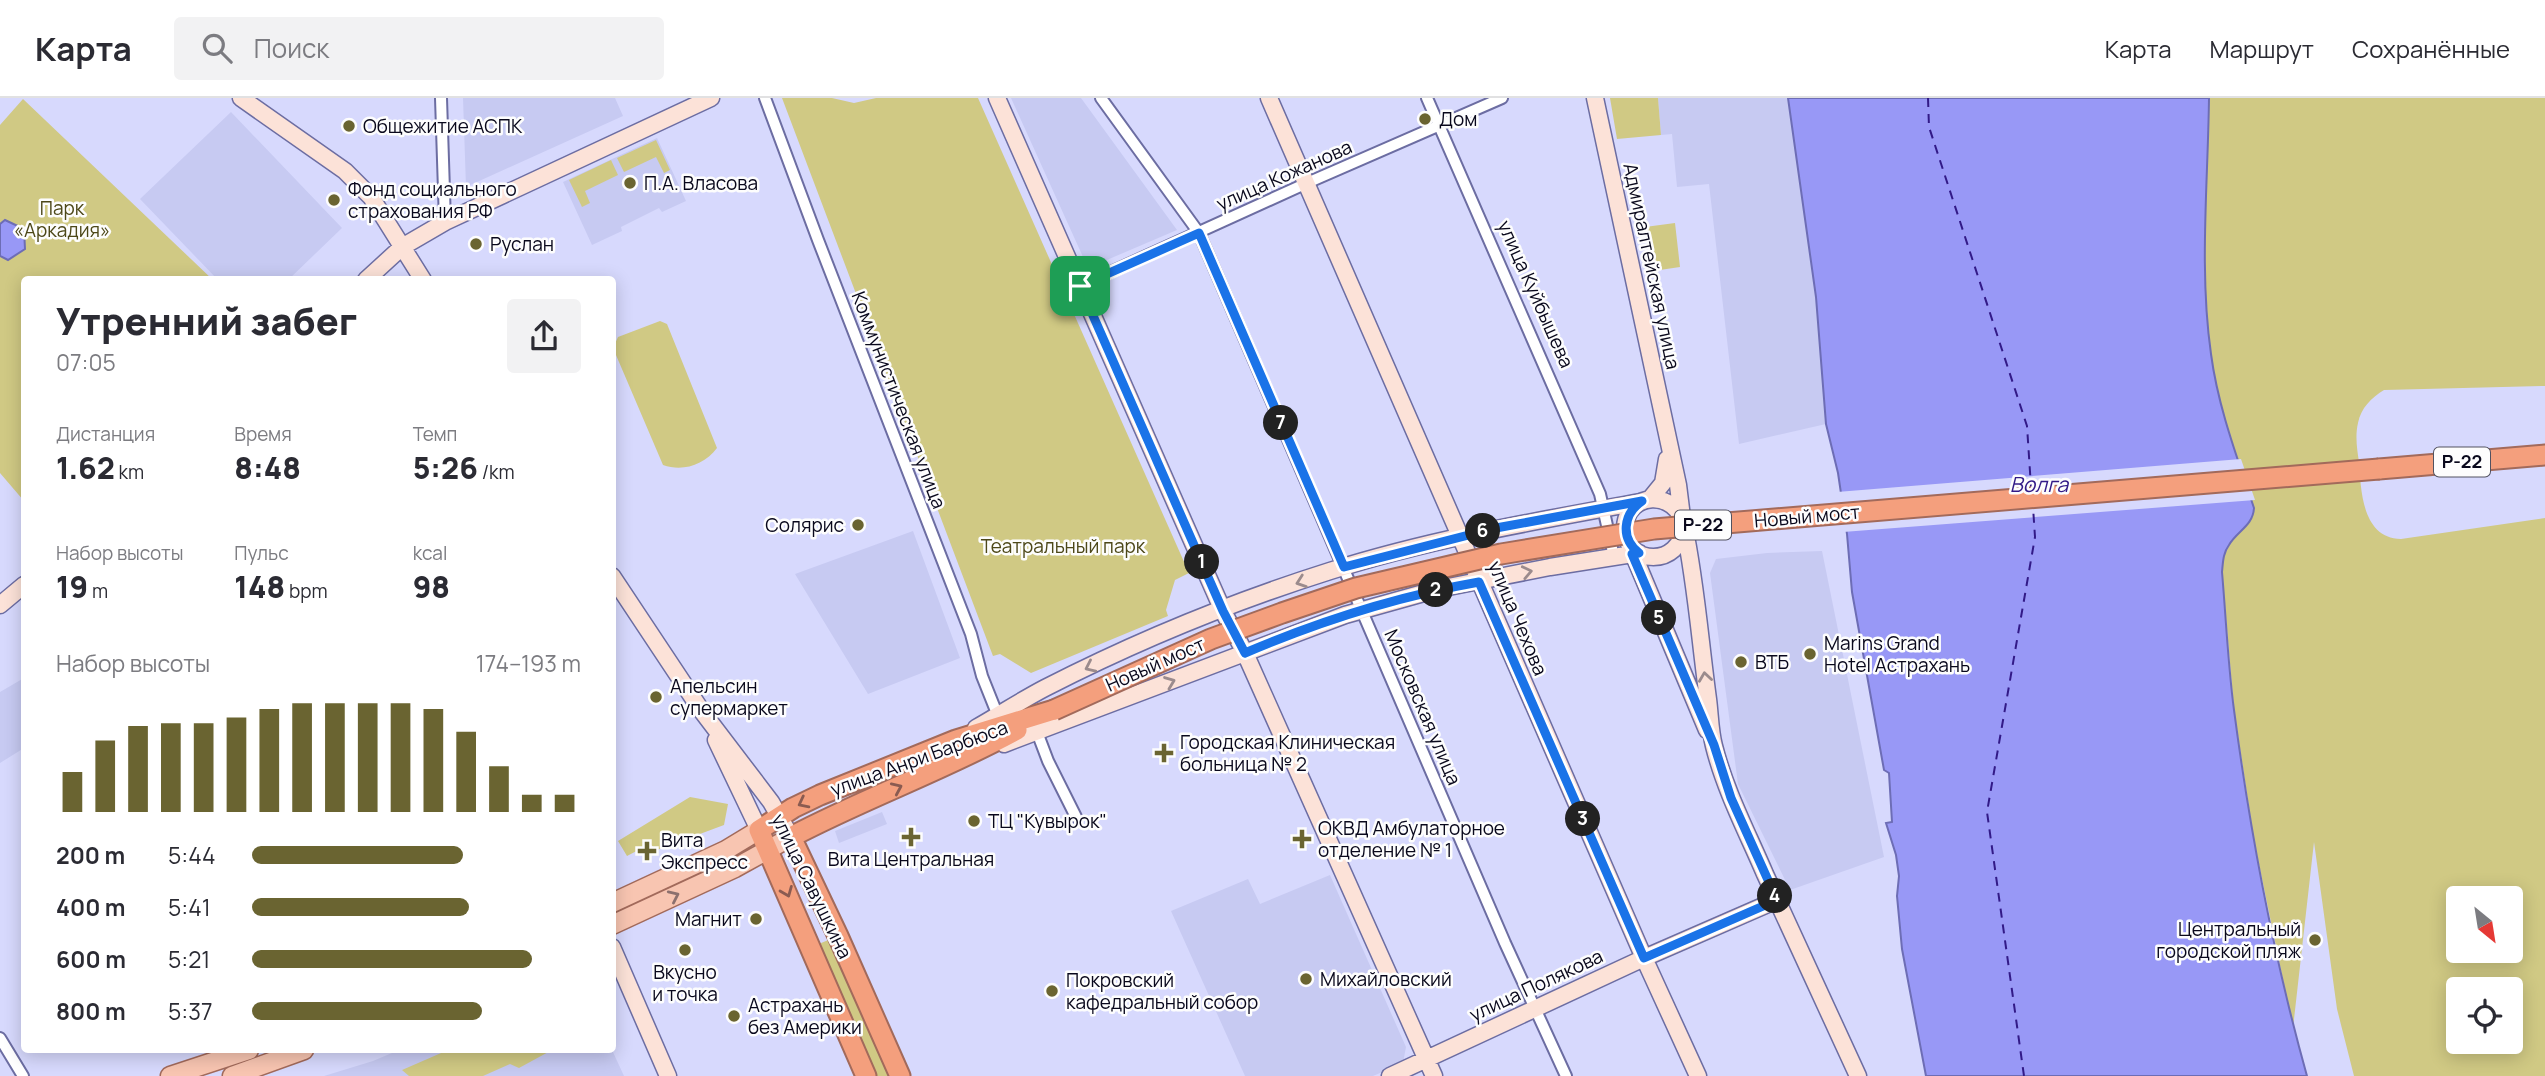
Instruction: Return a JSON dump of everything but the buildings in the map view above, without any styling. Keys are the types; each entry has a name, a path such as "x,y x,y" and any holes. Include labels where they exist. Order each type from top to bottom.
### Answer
{"highway":[{"name":"Новый мост","path":"1054,710 1211,639 1356,589 1502,554 1654,528 2545,455"},
{"name":"улица Анри Барбюса","path":"759,830 812,798 956,740 1054,710"},
{"name":"улица Анри Барбюса","path":"791,837 830,817 966,758 1054,710"},
{"name":"улица Савушкина","path":"759,830 866,1076"},
{"name":"улица Савушкина","path":"791,837 901,1076"},
{"path":"809,948 838,936"}],"main road":[{"name":"улица Анри Барбюса","path":"616,901 726,850 759,830"},
{"name":"улица Анри Барбюса","path":"616,923 791,837"},
{"path":"170,1076 240,1053"},
{"path":"232,1076 296,1053"}],"street":[{"path":"242,98 345,172 372,197 420,276"},
{"path":"441,98 445,222"},
{"path":"370,276 402,247 445,222 711,98"},
{"name":"Коммунистическая улица","path":"765,98 971,634 982,676 998,716"},
{"path":"997,98 1223,611 1245,653 1434,1076"},
{"name":"Московская улица","path":"1101,98 1199,233 1505,943 1566,1076"},
{"name":"улица Чехова","path":"1269,98 1479,582 1698,1076"},
{"name":"улица Куйбышева","path":"1427,98 1605,508 1614,557"},
{"name":"улица Кожанова","path":"1080,286 1502,98"},
{"name":"Адмиралтейская улица","path":"1595,98 1667,442"},
{"path":"1667,442 1668,463 1663,483 1646,500 1636,505 1627,519 1627,538 1714,745 1731,798 1858,1076"},
{"path":"1667,442 1678,485 1714,745"},
{"path":"956,740 1044,689 1114,656 1223,611 1344,567 1460,536 1646,500 1660,499 1669,502 1683,521 1680,543 1666,555 1648,557 1635,554 1614,557 1437,589 1363,611 1245,653 966,758"},
{"name":"улица Савушкина","path":"616,582 701,710 755,780 791,837"},
{"path":"0,605 21,588"},
{"name":"улица Савушкина","path":"701,710 759,830"},
{"path":"1037,732 1076,817"},
{"name":"улица Полякова","path":"1390,1076 1644,958 1777,900"},
{"path":"616,956 668,1076"},
{"path":"0,1038 23,1076"}],"shaded area":[{"path":"463,98 615,98 623,116 466,187"},
{"path":"1011,98 1081,98 1177,230 1088,268"},
{"path":"1658,98 1788,98 1816,297 1826,424 1739,444 1709,184 1677,187 1672,134 1661,135"},
{"path":"231,112 342,228 292,276 214,276 140,199"},
{"path":"657,138 686,201 662,212 659,208 621,227 622,231 592,245 563,182"},
{"path":"913,531 960,658 868,694 795,574"},
{"path":"1822,551 1884,857 1790,890 1738,784 1710,573 1716,559 1767,553"},
{"path":"21,680 21,750 0,763 0,692"},
{"path":"882,812 887,824 839,843 835,831"},
{"path":"1330,875 1406,1047 1403,1063 1373,1076 1245,1076 1171,911 1248,879 1260,904"},
{"path":"392,1053 613,1053 624,1076 324,1076"}],"green space":[{"name":"Театральный парк","path":"782,98 832,98 854,103 876,98 978,98 1189,573 1175,580 1166,610 1168,616 1031,673 1000,654 993,656"},
{"path":"1610,98 1658,98 1661,135 1617,139"},
{"path":"2209,98 2545,98 2545,386 2384,390 2364,408 2359,418 2356,438 2366,511 2378,531 2388,537 2401,539 2545,518 2545,1076 2354,1076 2337,1009 2314,842 2293,1028 2254,840 2234,709 2222,572 2227,548 2248,524 2254,508 2223,413 2214,374 2205,291"},
{"name":"Парк «Аркадия»","path":"23,99 209,276 21,276 21,498 0,473 0,125"},
{"path":"656,140 670,170 664,173 656,157 624,172 617,158"},
{"path":"611,160 618,175 585,191 590,203 582,207 569,180"},
{"path":"1675,223 1680,267 1653,271 1645,227"},
{"path":"660,321 667,324 717,448 706,459 693,466 678,468 663,465 616,355 618,337"},
{"path":"690,797 728,804 724,825 657,850 650,844 627,856 618,841"},
{"path":"838,936 900,1076 866,1076 809,948"},
{"path":"441,1053 546,1053 519,1068 510,1064 483,1076 409,1076 402,1070"}],"water":[{"name":"Волга","path":"1788,98 2209,98 2205,226 2207,322 2218,393 2254,508 2248,524 2227,548 2223,561 2230,676 2264,894 2307,1076 1926,1076 1902,949 1896,855 1886,823 1892,822 1889,773 1884,770 1852,592 1838,473 1826,424 1816,297"},
{"path":"5,220 24,229 25,249 8,260 0,256 0,224"}],"pier":[{"path":"2241,459 2255,500 1843,532 1837,492"}],"ferry route":[{"path":"1928,98 1929,127 2027,426 2031,487"},
{"path":"2024,1076 1987,812 2035,537 2033,507"}],"place":[{"name":"Дом","path":"1425,119"},
{"name":"Общежитие АСПК","path":"349,126"},
{"name":"П.А. Власова","path":"630,183"},
{"name":"Фонд социального страхования РФ","path":"334,200"},
{"name":"Руслан","path":"476,244"},
{"name":"Солярис","path":"858,525"},
{"name":"Marins Grand Hotel Астрахань","path":"1810,654"},
{"name":"ВТБ","path":"1741,662"},
{"name":"Апельсин супермаркет","path":"656,697"},
{"name":"Городская Клиническая больница № 2","path":"1164,753"},
{"name":"ТЦ \"Кувырок\"","path":"974,821"},
{"name":"Вита Центральная","path":"911,837"},
{"name":"ОКВД Амбулаторное отделение № 1","path":"1302,839"},
{"name":"Вита Экспресс","path":"647,851"},
{"name":"Магнит","path":"756,919"},
{"name":"Центральный городской пляж","path":"2315,940"},
{"name":"Вкусно и точка","path":"685,950"},
{"name":"Михайловский","path":"1306,979"},
{"name":"Покровский кафедральный собор","path":"1052,991"},
{"name":"Астрахань без Америки","path":"734,1016"}],"route":[{"path":"1199,233 1344,567 1496,528 1642,501 1630,511 1625,525 1630,544 1639,553 1632,554 1714,745 1731,798 1777,900 1644,958 1479,582 1437,589 1345,615 1245,653 1223,611 1080,286 1199,233"}]}
